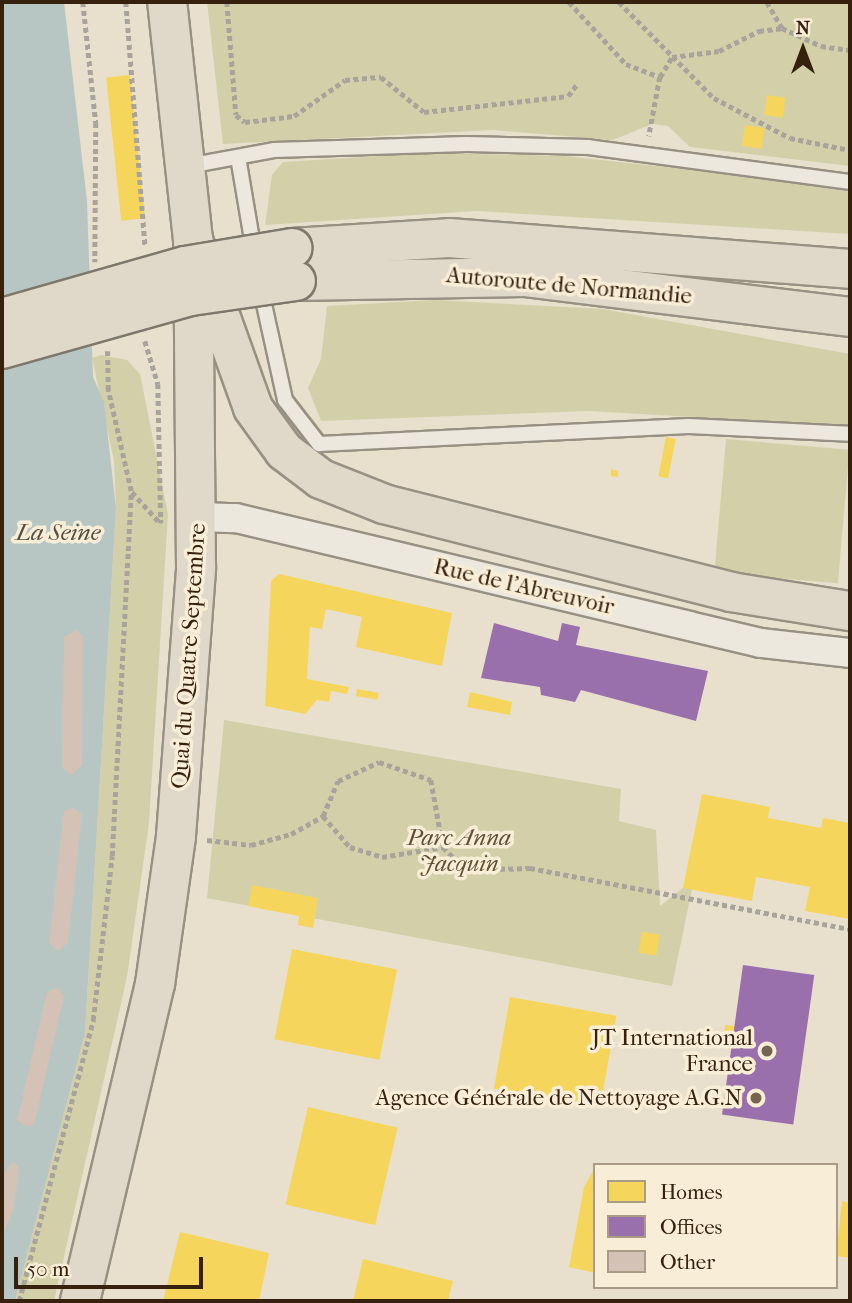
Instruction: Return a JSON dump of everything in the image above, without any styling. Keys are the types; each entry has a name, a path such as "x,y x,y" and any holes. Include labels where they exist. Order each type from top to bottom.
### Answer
{"main road":[{"name":"Quai du Quatre Septembre","path":"80,1301 155,984 176,836 193,240 188,166 167,2"},
{"name":"Autoroute de Normandie","path":"2,349 294,264 449,238 850,269"},
{"path":"193,240 253,408 284,451 321,479 384,504 730,592 850,611"},
{"name":"Autoroute de Normandie","path":"2,318 185,266 294,264 524,277 850,317"}],"street":[{"name":"Rue de l'Abreuvoir","path":"183,524 236,518 761,643 850,653"}],"lane":[{"path":"188,166 238,157 352,145 467,144 645,154 850,181"},
{"path":"238,157 275,371 285,400 319,444 676,426 850,435"}],"path":[{"path":"83,2 96,122 96,270"},
{"path":"227,2 236,114 245,122 295,116 345,80 381,77 424,112 568,96 577,84"},
{"path":"569,2 626,64 660,77"},
{"path":"619,2 714,98 754,122 790,138 850,150"},
{"path":"767,2 782,28"},
{"path":"672,57 719,51 759,31 782,28 821,46 850,50"},
{"path":"645,154 660,77 672,57"},
{"path":"19,1301 93,1020 112,856 131,491 108,390 107,346"},
{"path":"131,491 183,524"},
{"path":"176,836 251,845 323,816 338,781 370,763 411,769 431,780 443,847 466,870 530,868 850,929"},
{"path":"323,816 350,847 382,857 443,847"}],"green space":[{"path":"207,2 850,2 850,166 690,147 668,126 652,124 613,140 493,130 223,144"},
{"path":"428,153 564,156 805,182 850,192 850,234 476,211 265,225 272,175 283,162"},
{"path":"436,300 603,309 850,354 850,426 588,411 321,421 308,388 321,359 327,306"},
{"path":"101,355 127,360 140,374 168,514 149,823 127,977 54,1301 15,1301 85,1033 116,508 114,461 92,358"},
{"path":"726,439 850,450 838,583 714,572"},
{"name":"Parc Anna Jacquin","path":"224,720 621,789 619,821 656,830 660,906 683,888 692,889 672,986 207,898"}],"water":[{"name":"La Seine","path":"2,2 64,2 87,201 93,377 104,402 116,508 85,1033 15,1301 2,1301"}],"building: Homes":[{"path":"130,75 145,218 121,221 106,78"},
{"path":"767,95 786,98 783,118 764,115"},
{"path":"745,125 765,128 761,149 742,146"},
{"path":"666,437 676,439 668,478 658,476"},
{"path":"611,469 618,471 618,477 611,476"},
{"path":"279,574 452,613 442,666 356,647 362,617 326,609 322,629 310,627 307,679 349,687 347,694 331,691 329,702 317,700 305,714 265,706 271,581"},
{"path":"357,689 379,693 377,700 356,696"},
{"path":"470,692 512,702 510,715 467,707"},
{"path":"702,794 770,807 768,818 821,828 823,818 850,823 850,919 805,911 810,887 756,877 752,901 683,888"},
{"path":"252,885 318,898 313,928 298,925 299,916 248,906"},
{"path":"642,932 660,935 656,956 639,953"},
{"path":"292,949 397,969 379,1060 274,1039"},
{"path":"510,997 616,1016 600,1107 494,1089"},
{"path":"725,1025 734,1026 732,1049 723,1048"},
{"path":"308,1107 398,1128 375,1225 286,1204"},
{"path":"593,1171 593,1273 569,1267 584,1187"},
{"path":"842,1201 850,1203 850,1258 838,1256"},
{"path":"180,1232 269,1253 259,1301 163,1301"},
{"path":"363,1259 453,1281 448,1301 353,1301"}],"building: Offices":[{"path":"494,623 558,641 562,623 580,627 576,645 708,671 696,721 581,690 575,702 541,695 540,687 481,678"},
{"path":"743,965 814,975 793,1125 722,1115"}],"building: Other":[{"path":"76,630 83,636 82,765 72,775 62,768 64,637"},
{"path":"73,808 82,814 68,943 58,951 49,943 64,810"},
{"path":"58,988 64,996 34,1125 26,1126 17,1121 47,991"},
{"path":"13,1161 19,1167 14,1208 2,1237 2,1177"}],"place":[{"name":"JT International France","path":"767,1051"},
{"name":"Agence Générale de Nettoyage A.G.N","path":"756,1098"}]}
